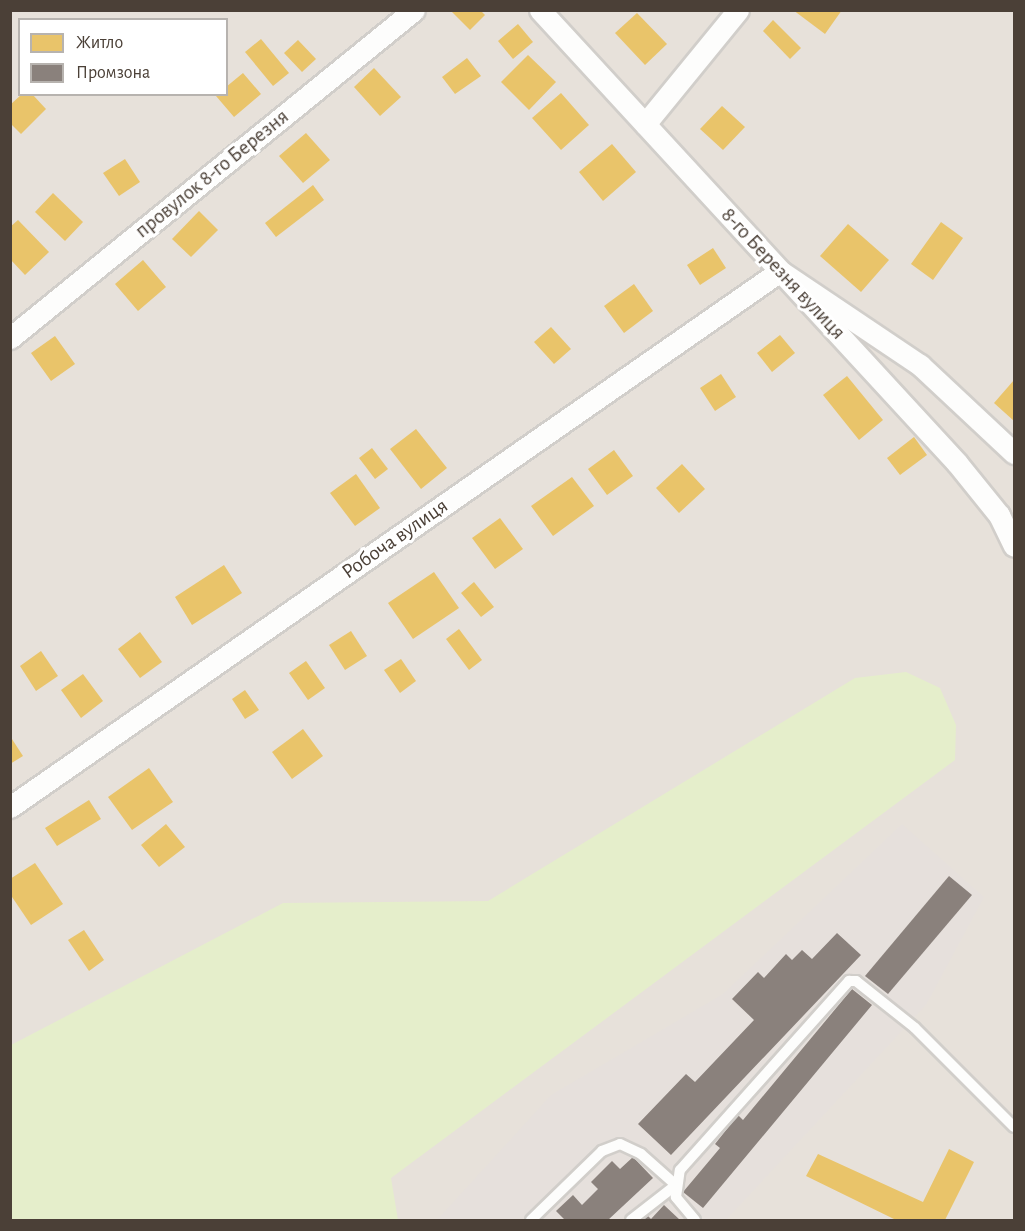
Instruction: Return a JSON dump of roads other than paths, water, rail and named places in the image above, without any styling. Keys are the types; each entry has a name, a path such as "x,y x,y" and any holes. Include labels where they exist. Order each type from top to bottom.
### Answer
{"street":[{"name":"провулок 8-го Березня","path":"10,338 414,10"},
{"name":"8-го Березня вулиця","path":"540,10 957,464 999,515 1014,546"},
{"path":"645,124 738,10"},
{"path":"780,271 920,365 1014,453"},
{"name":"Робоча вулиця","path":"10,807 780,271"}],"lane":[{"path":"695,1221 676,1197 680,1170 849,981 856,981 915,1028 1014,1127"},
{"path":"531,1221 602,1151 620,1144 641,1154 676,1185"},
{"path":"631,1221 676,1185"}]}
